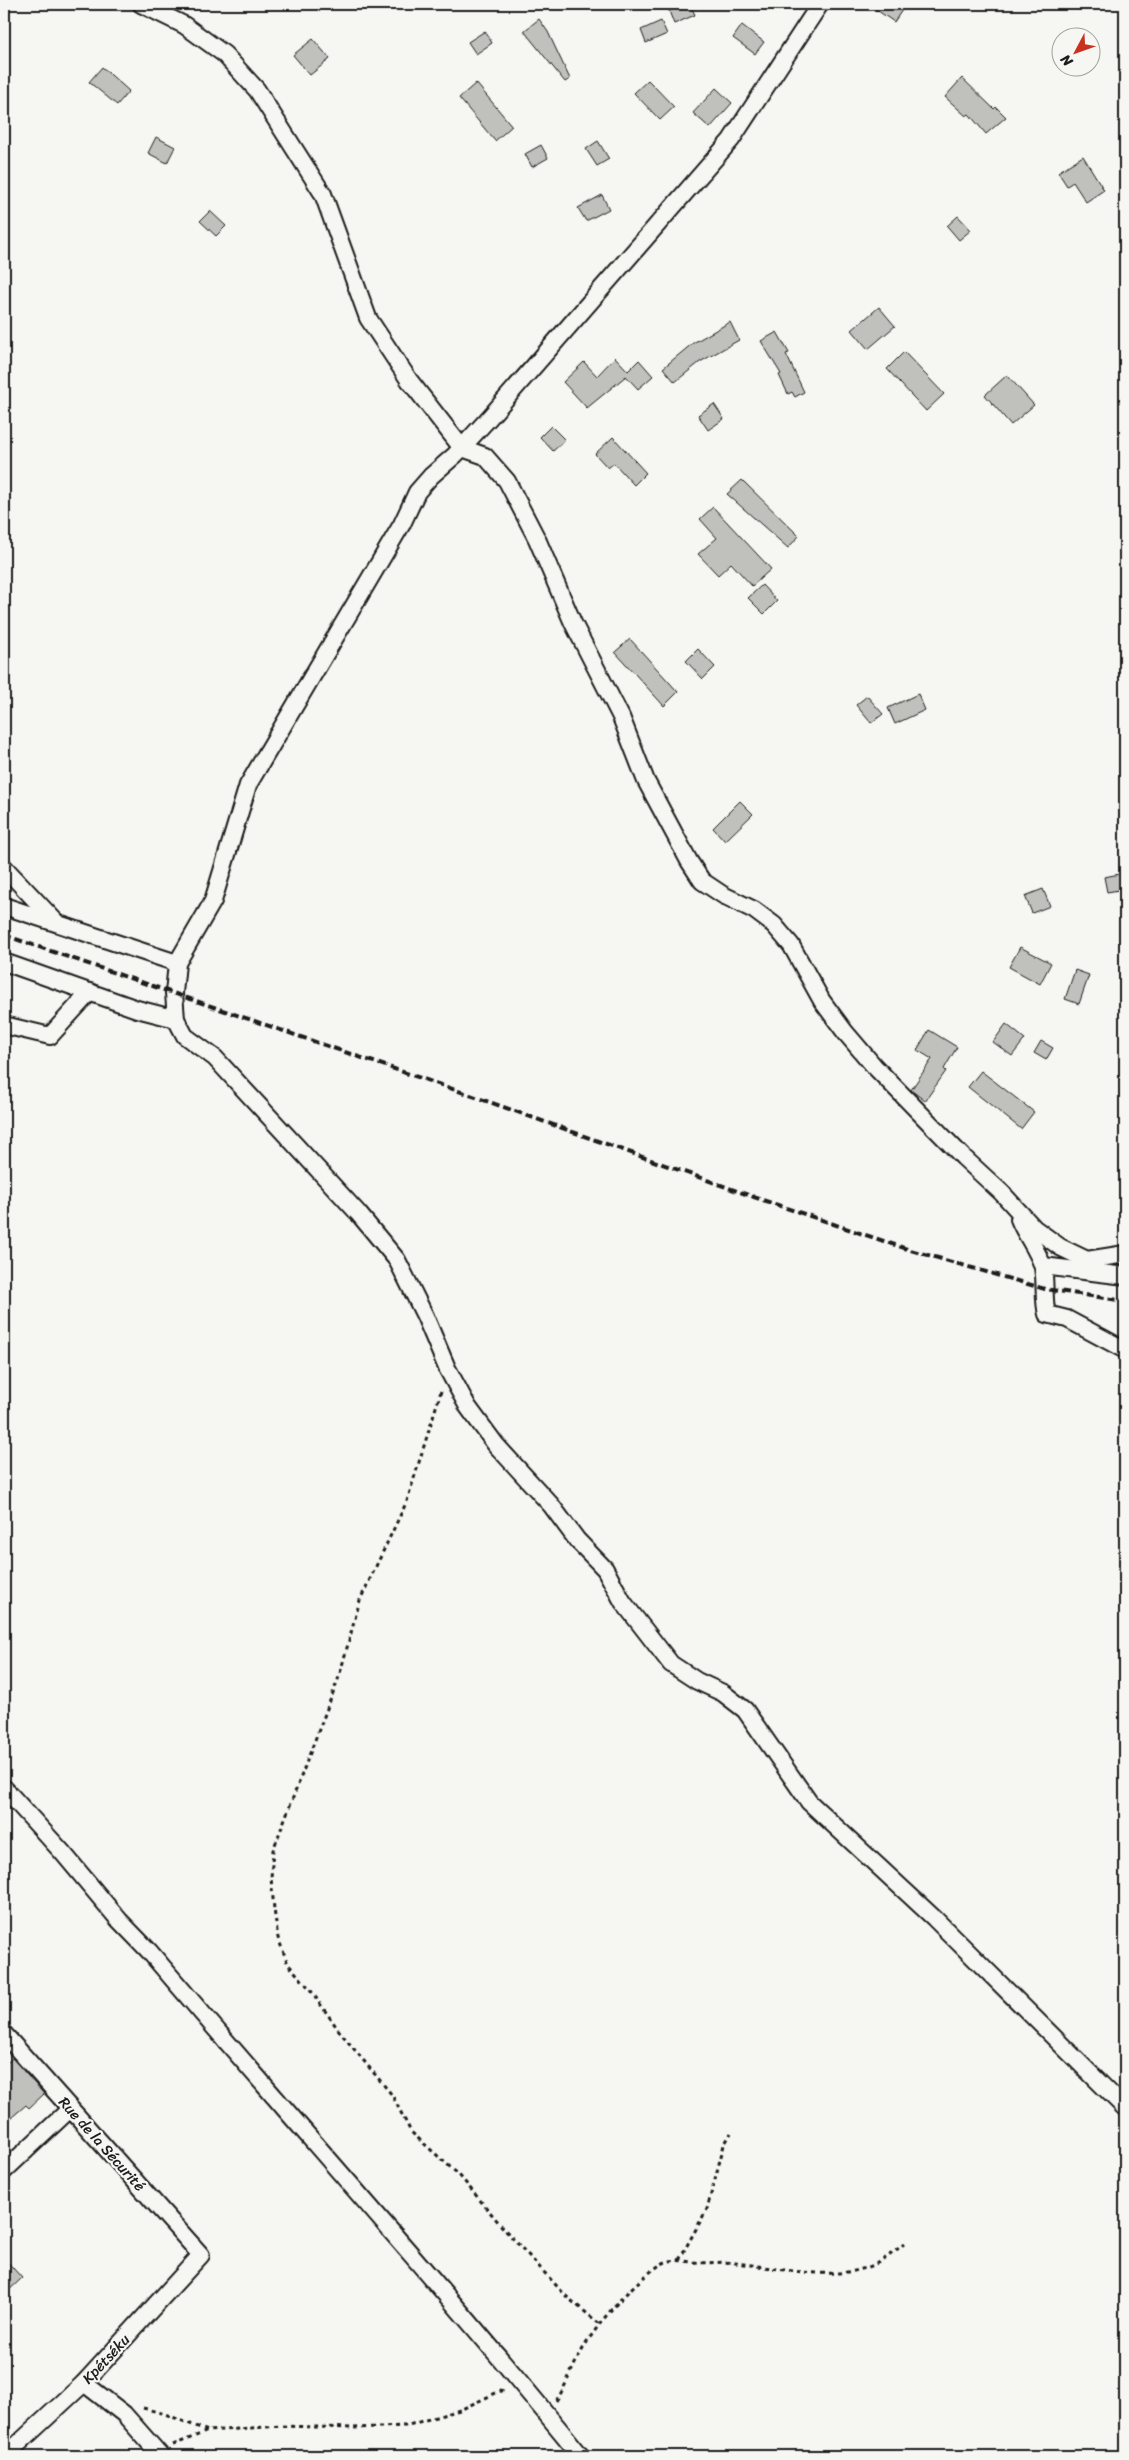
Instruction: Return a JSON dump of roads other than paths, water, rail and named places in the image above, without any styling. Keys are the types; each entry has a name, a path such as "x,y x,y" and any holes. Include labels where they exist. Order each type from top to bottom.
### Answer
{"street":[{"path":"141,4 184,25 224,54 257,90 323,194 368,318 409,380 462,448 485,456 507,481 537,539 573,623 621,717 646,781 689,862 702,881 723,895 754,910 774,925 791,945 822,1001 874,1066 1034,1228 1060,1247 1086,1260 1125,1254"},
{"path":"820,4 731,140 462,448 431,476 417,492 402,524 248,785 213,901 177,963 174,993 176,1019 185,1036 215,1058 358,1213 397,1260 425,1316 447,1368 468,1407 496,1445 550,1505 577,1540 605,1569 623,1602 671,1664 698,1681 723,1693 745,1710 809,1802 934,1918 1125,2108"},
{"path":"4,867 59,925"},
{"path":"6,911 59,925 177,963"},
{"path":"4,962 137,1009 176,1019"},
{"path":"4,1025 50,1036 90,992"},
{"path":"1015,1207 1043,1266 1044,1301 1048,1314 1067,1319 1125,1350"},
{"path":"1043,1266 1125,1276"},
{"path":"4,1788 445,2292 580,2456"},
{"name":"Rue de la Sécurité","path":"4,2034 201,2256"},
{"path":"4,2171 70,2108"},
{"name":"Kpétséku","path":"5,2456 84,2383 201,2256"},
{"path":"84,2383 124,2414 160,2455"}],"railway":[{"path":"4,935 470,1095 754,1197 907,1249 1045,1289 1125,1301"}]}
